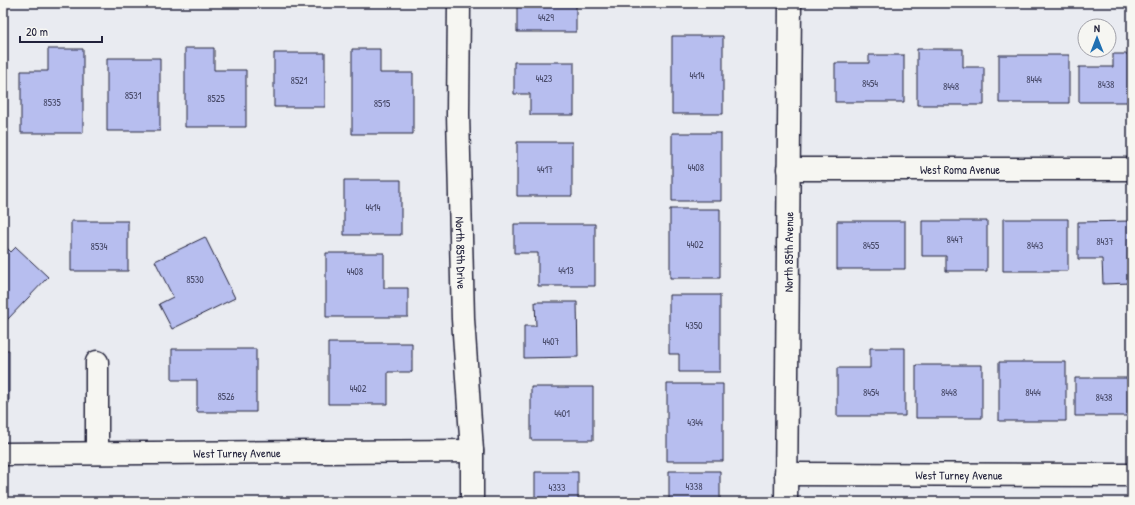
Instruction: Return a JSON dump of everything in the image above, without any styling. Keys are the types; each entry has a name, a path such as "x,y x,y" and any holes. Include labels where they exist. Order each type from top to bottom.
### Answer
{"street":[{"name":"North 85th Drive","path":"459,3 458,114 463,319 472,451 472,502"},
{"name":"North 85th Avenue","path":"786,502 790,3"},
{"name":"West Roma Avenue","path":"788,169 1132,169"},
{"path":"97,362 97,454"},
{"name":"West Turney Avenue","path":"3,454 472,451"},
{"name":"West Turney Avenue","path":"786,474 1132,475"}],"building":[{"path":"517,3 576,3 576,32 517,32"},
{"path":"672,36 723,36 723,114 672,114"},
{"path":"185,48 214,48 214,70 246,70 246,127 185,127"},
{"path":"48,49 83,49 83,133 21,133 21,71 48,71"},
{"path":"352,49 380,49 380,73 413,73 413,134 352,134"},
{"path":"917,49 963,49 963,67 984,67 984,105 917,105"},
{"path":"274,53 325,53 325,107 274,107"},
{"path":"1117,54 1132,54 1132,102 1079,102 1079,67 1113,67 1113,58 1117,58"},
{"path":"869,55 904,55 904,102 835,102 835,63 869,63"},
{"path":"999,55 1069,55 1069,103 999,103"},
{"path":"107,58 160,58 160,131 107,131"},
{"path":"514,62 574,62 574,115 530,115 530,94 514,94"},
{"path":"672,133 721,133 721,201 672,201"},
{"path":"517,142 572,142 572,196 517,196"},
{"path":"344,180 401,180 401,235 344,235"},
{"path":"670,209 720,209 720,278 670,278"},
{"path":"1003,219 1068,219 1068,271 1003,271"},
{"path":"71,221 128,221 128,271 71,271"},
{"path":"837,221 905,221 905,269 837,269"},
{"path":"922,221 987,221 987,271 946,271 946,256 922,256"},
{"path":"1132,221 1131,283 1103,284 1102,259 1078,259 1078,222"},
{"path":"514,224 595,224 595,286 538,286 538,253 514,253"},
{"path":"205,237 235,298 172,329 159,304 173,297 155,261"},
{"path":"3,244 11,252 16,247 48,277 7,320 3,316"},
{"path":"326,253 384,253 384,288 408,288 408,317 326,317"},
{"path":"669,295 720,295 720,372 679,372 679,354 669,354"},
{"path":"535,302 577,302 578,357 524,358 524,326 536,326"},
{"path":"328,343 412,343 412,372 388,372 388,404 328,404"},
{"path":"870,348 905,348 905,416 837,416 837,368 870,368"},
{"path":"172,349 256,349 256,412 197,412 197,380 172,380"},
{"path":"3,350 9,350 9,403 3,403"},
{"path":"999,362 1066,362 1066,421 999,421"},
{"path":"916,365 982,365 982,418 916,418"},
{"path":"1075,378 1132,378 1132,416 1075,416"},
{"path":"667,384 723,384 723,461 667,461"},
{"path":"531,387 593,387 593,440 531,440"},
{"path":"669,471 720,471 720,502 669,502"},
{"path":"535,472 578,472 578,502 535,502"}]}
